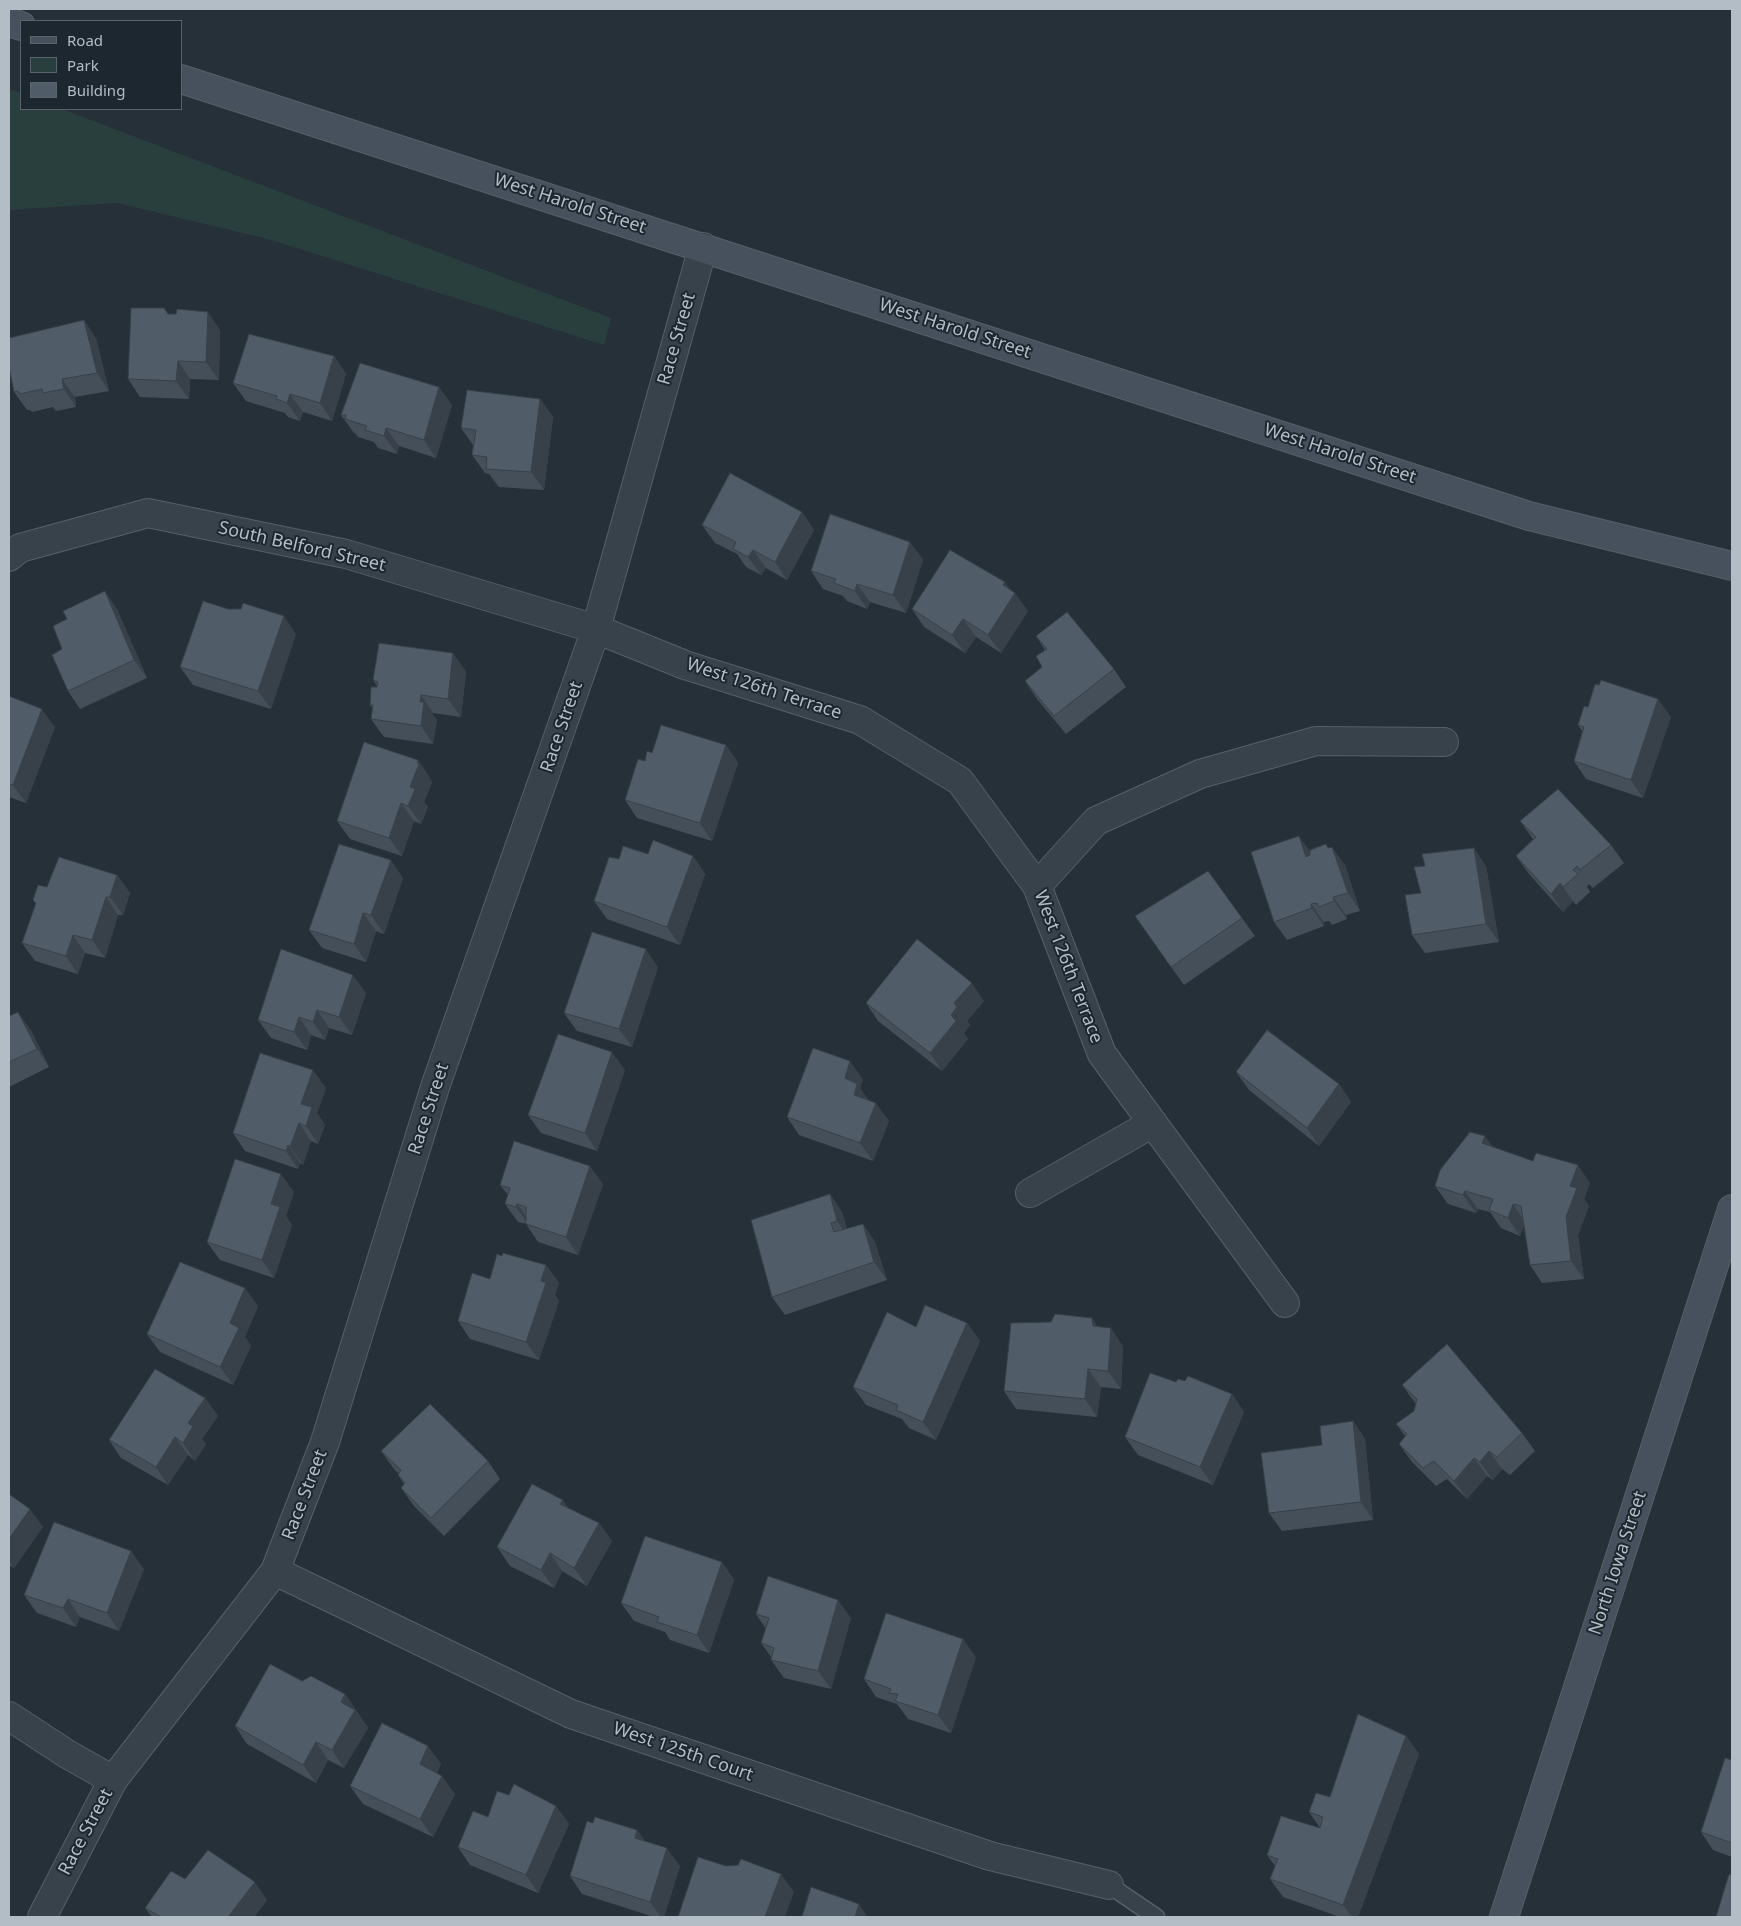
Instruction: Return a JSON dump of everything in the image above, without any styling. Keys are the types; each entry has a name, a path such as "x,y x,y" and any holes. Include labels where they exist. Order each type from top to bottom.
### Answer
{"main road":[{"name":"West Harold Street","path":"182,79 703,246 1529,516 1732,566"},
{"name":"North Iowa Street","path":"1504,1917 1732,1209"}],"street":[{"name":"Race Street","path":"42,1917 113,1780 275,1571 325,1442 435,1087 596,629 703,246"},
{"name":"South Belford Street","path":"9,557 20,548 148,513 346,554 596,629"},
{"name":"West 126th Terrace","path":"596,629 685,665 860,720 960,781 1037,886 1102,1054 1285,1303"},
{"path":"1037,886 1096,821 1200,774 1316,741 1444,742"},
{"path":"1030,1193 1152,1122"},
{"name":"West 125th Court","path":"275,1571 571,1714 990,1856 1109,1885"},
{"path":"9,1716 67,1754 113,1780"}],"lane":[{"path":"1109,1885 1156,1917"}],"green space":[{"path":"9,89 20,93 20,110 65,110 611,318 604,345 268,239 117,203 9,210"}],"building":[{"path":"131,308 164,308 168,314 176,314 177,309 208,312 206,362 178,361 176,381 128,379"},
{"path":"84,320 97,373 62,379 64,389 43,393 42,389 20,394 18,391 14,392 9,367 9,338"},
{"path":"249,334 334,356 320,403 290,394 287,403 276,399 277,396 233,383"},
{"path":"360,363 439,387 424,440 386,428 384,436 365,430 367,426 345,419 346,415 341,415"},
{"path":"467,390 540,399 531,472 486,469 487,457 472,455 476,430 461,428"},
{"path":"730,473 802,512 775,562 753,550 748,557 733,549 736,542 702,525"},
{"path":"830,514 910,542 893,595 857,584 855,591 834,583 836,579 811,571"},
{"path":"950,550 1005,582 1003,585 1015,593 988,635 963,619 952,635 912,609"},
{"path":"105,591 134,660 68,691 52,655 62,649 53,626 67,619 63,611"},
{"path":"203,601 228,609 241,609 243,603 284,616 258,691 180,667"},
{"path":"1067,612 1114,669 1054,716 1025,681 1042,667 1036,656 1047,649 1036,636"},
{"path":"379,643 453,653 448,699 421,695 420,702 424,702 421,726 371,719 373,705 370,705 371,687 377,687 378,682 373,680"},
{"path":"1601,680 1658,699 1631,780 1574,761 1584,727 1578,725 1584,706 1588,707 1595,684 1599,685"},
{"path":"9,696 42,709 13,785 9,784"},
{"path":"661,725 726,745 700,823 625,800 638,759 645,761 647,751 652,753"},
{"path":"364,742 418,760 417,763 419,764 410,787 415,789 408,806 401,803 389,838 337,821"},
{"path":"1558,789 1611,845 1580,870 1577,866 1573,870 1578,874 1563,887 1560,883 1551,894 1516,856 1536,837 1520,821"},
{"path":"1299,836 1306,857 1310,855 1310,850 1326,844 1328,848 1332,847 1348,893 1333,897 1334,901 1319,907 1317,903 1311,904 1312,908 1274,922 1251,852"},
{"path":"653,840 693,856 667,927 594,901 609,857 619,859 623,846 648,854"},
{"path":"339,844 391,860 371,915 363,913 354,944 309,930"},
{"path":"1474,848 1486,924 1412,935 1405,895 1421,893 1414,867 1425,866 1422,854"},
{"path":"59,857 117,875 110,897 106,897 92,940 73,935 66,956 22,943 36,903 33,900 38,885 47,887"},
{"path":"1208,871 1242,918 1171,967 1135,916"},
{"path":"592,932 646,949 619,1029 564,1013"},
{"path":"917,939 972,983 954,1003 957,1007 951,1015 956,1021 930,1053 866,1003"},
{"path":"281,949 353,975 339,1017 317,1010 313,1022 299,1017 294,1032 258,1020"},
{"path":"18,1012 37,1049 9,1062 9,1016"},
{"path":"1267,1030 1339,1084 1307,1128 1236,1072"},
{"path":"558,1034 612,1052 585,1133 528,1115"},
{"path":"813,1048 850,1061 845,1078 857,1084 854,1095 876,1103 860,1143 787,1117"},
{"path":"260,1053 313,1070 301,1104 312,1107 306,1126 299,1123 290,1147 288,1145 286,1151 233,1133"},
{"path":"1470,1132 1485,1136 1482,1143 1533,1161 1536,1153 1578,1165 1570,1186 1577,1188 1566,1217 1571,1261 1530,1265 1521,1206 1513,1204 1508,1218 1489,1210 1493,1199 1465,1191 1463,1195 1435,1186 1440,1170"},
{"path":"514,1141 590,1166 566,1237 526,1224 526,1207 517,1204 516,1207 505,1204 510,1188 500,1185"},
{"path":"235,1159 281,1174 271,1204 280,1207 262,1260 207,1242"},
{"path":"830,1194 837,1221 831,1223 834,1232 863,1224 874,1262 772,1297 751,1220"},
{"path":"503,1253 546,1265 541,1281 546,1283 526,1342 458,1321 472,1273 490,1279 497,1254 502,1256"},
{"path":"180,1262 245,1288 230,1323 239,1328 220,1367 147,1334"},
{"path":"925,1305 967,1323 923,1422 896,1410 898,1405 853,1387 887,1312 916,1327"},
{"path":"1055,1314 1092,1318 1093,1326 1111,1328 1108,1371 1088,1369 1085,1399 1004,1391 1011,1323 1051,1322"},
{"path":"1447,1344 1522,1433 1497,1457 1489,1451 1480,1462 1474,1458 1454,1481 1434,1461 1423,1468 1399,1444 1407,1434 1396,1424 1414,1411 1417,1399 1402,1385"},
{"path":"155,1369 205,1398 188,1423 193,1426 183,1443 175,1437 156,1467 109,1440"},
{"path":"1150,1373 1176,1382 1178,1379 1185,1381 1188,1376 1232,1394 1200,1467 1125,1437"},
{"path":"430,1404 488,1461 431,1518 401,1488 405,1483 398,1475 401,1470 381,1451"},
{"path":"1353,1421 1361,1502 1269,1513 1261,1453 1322,1445 1320,1426"},
{"path":"532,1484 563,1500 560,1504 599,1523 574,1568 550,1553 541,1570 497,1547"},
{"path":"9,1494 30,1509 9,1539"},
{"path":"54,1522 131,1551 107,1613 68,1599 63,1608 24,1595"},
{"path":"645,1536 722,1562 697,1635 657,1622 659,1617 621,1603"},
{"path":"768,1576 838,1600 818,1671 771,1660 774,1648 761,1643 769,1618 756,1614"},
{"path":"886,1613 963,1639 938,1715 895,1701 898,1694 889,1693 891,1689 864,1679"},
{"path":"270,1664 302,1681 311,1676 345,1694 341,1702 355,1710 332,1750 316,1742 303,1765 235,1726"},
{"path":"1358,1714 1406,1736 1343,1905 1270,1879 1278,1859 1267,1855 1281,1816 1320,1828 1323,1817 1309,1812 1316,1793 1330,1797"},
{"path":"382,1723 428,1746 420,1764 442,1776 420,1819 350,1786"},
{"path":"1725,1758 1732,1760 1732,1843 1701,1832"},
{"path":"514,1784 556,1806 526,1875 458,1847 473,1811 488,1817 497,1791 509,1795"},
{"path":"595,1817 637,1830 635,1838 667,1848 650,1902 570,1876 587,1821 593,1823"},
{"path":"208,1850 255,1882 228,1917 161,1917 145,1908 171,1871 185,1879"},
{"path":"698,1857 726,1866 738,1865 741,1859 781,1874 765,1917 678,1917"},
{"path":"1729,1874 1732,1875 1732,1917 1716,1917"},
{"path":"811,1887 859,1904 855,1917 802,1917"}]}
